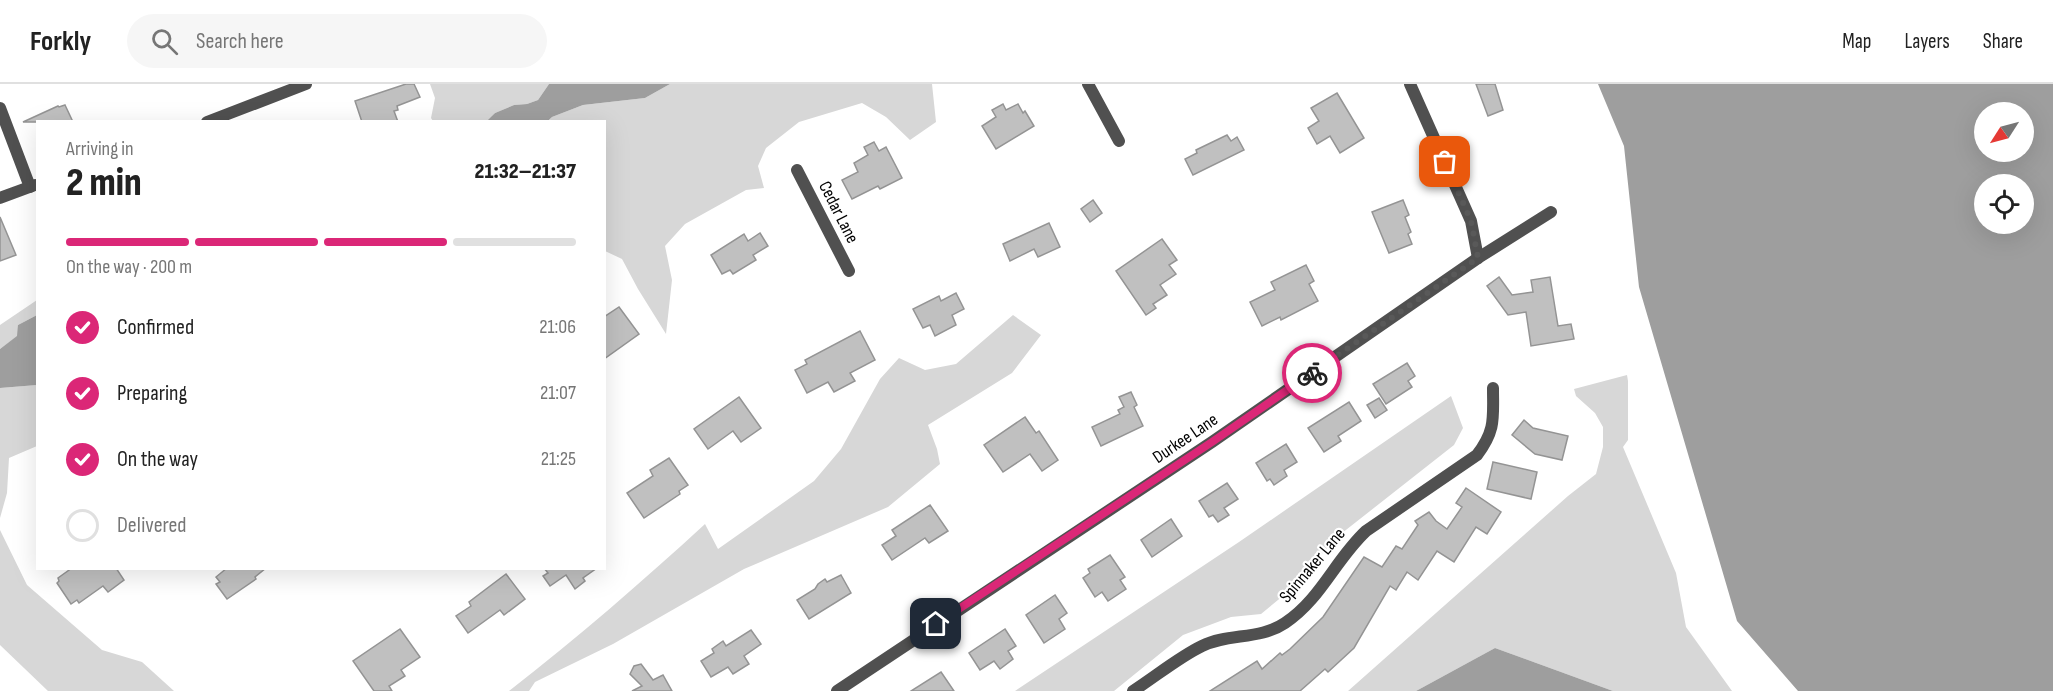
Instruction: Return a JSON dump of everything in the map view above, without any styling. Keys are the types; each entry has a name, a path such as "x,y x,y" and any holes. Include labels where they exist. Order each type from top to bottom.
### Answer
{"street":[{"path":"212,120 287,88 306,84"},
{"path":"1089,84 1119,141"},
{"path":"1410,84 1471,221 1478,258"},
{"path":"0,108 34,185 0,198"},
{"name":"Cedar Lane","path":"797,170 849,271"},
{"name":"Durkee Lane","path":"837,691 1212,442 1478,258 1551,212"},
{"name":"Spinnaker Lane","path":"1133,691 1202,646 1216,641 1264,633 1284,624 1306,606 1322,588 1351,545 1366,531 1477,455 1493,428 1493,388"}],"shaded area":[{"path":"430,84 549,84 538,100 514,105 495,113 489,120 432,120 435,98"},
{"path":"549,84 670,84 645,98 583,105 549,120 488,120 495,113 514,105 538,100"},
{"path":"670,84 932,84 936,122 910,140 886,117 862,103 799,122 766,148 758,166 764,188 746,190 685,224 665,246 672,280 666,334 622,259 606,251 606,120 550,120 583,105 645,98"},
{"path":"1598,84 2053,84 2053,691 1798,691 1737,621 1639,287 1624,146"},
{"path":"36,301 36,316 18,325 18,336 0,349 0,325"},
{"path":"1013,315 1041,335 1012,373 928,425 940,464 888,507 744,569 613,644 535,682 529,691 509,691 609,609 705,524 718,549 814,481 841,449 880,379 899,358 925,370 956,364"},
{"path":"36,316 36,385 0,388 0,349 17,336 18,325"},
{"path":"1627,375 1628,440 1623,447 1676,573 1686,627 1732,691 1613,691 1495,648 1416,691 1348,691 1568,496 1596,474 1603,447 1603,427 1595,413 1576,396 1574,389"},
{"path":"36,385 36,446 9,458 7,493 0,518 0,388"},
{"path":"1451,396 1463,428 1454,445 1337,537 1289,591 1261,614 1231,617 1183,635 1114,691 1015,691 1239,542"},
{"path":"0,530 27,585 102,650 142,662 174,691 48,691 0,645"},
{"path":"1495,648 1613,691 1416,691"}],"building":[{"path":"406,84 414,84 420,97 397,106 398,110 394,111 397,120 361,120 355,101"},
{"path":"1476,84 1495,84 1503,110 1488,116"},
{"path":"1337,93 1364,138 1340,153 1330,136 1317,144 1308,128 1319,121 1311,108"},
{"path":"1003,104 1006,110 1018,104 1034,126 996,149 982,126 996,117 992,110"},
{"path":"65,105 72,120 23,122 58,106"},
{"path":"1227,135 1231,141 1237,137 1244,150 1193,175 1185,159 1197,153 1196,150"},
{"path":"874,142 879,151 886,147 902,178 880,189 878,186 852,199 842,180 858,172 854,163 868,155 864,147"},
{"path":"1093,200 1102,213 1090,222 1081,209"},
{"path":"1403,200 1409,215 1405,217 1411,232 1408,234 1412,244 1389,253 1372,212"},
{"path":"0,217 16,255 0,261"},
{"path":"1049,223 1060,247 1038,257 1034,249 1010,261 1003,244"},
{"path":"760,233 768,246 753,255 756,260 733,274 730,270 722,274 711,255 744,234 748,241"},
{"path":"1162,239 1177,260 1169,265 1176,274 1160,285 1167,295 1153,304 1156,308 1146,315 1116,271"},
{"path":"1306,265 1314,281 1309,284 1318,301 1281,320 1280,317 1262,326 1250,302 1275,290 1271,282"},
{"path":"1499,277 1512,295 1533,292 1531,280 1550,277 1558,326 1571,324 1574,339 1531,346 1526,312 1508,315 1487,286"},
{"path":"956,293 964,309 952,315 956,325 935,336 930,325 923,328 913,309 939,296 941,301"},
{"path":"619,307 639,334 606,358 606,316"},
{"path":"860,331 875,360 850,373 855,381 834,392 828,382 807,393 795,370 807,364 805,360"},
{"path":"1407,363 1415,376 1408,381 1412,387 1386,404 1373,384"},
{"path":"1131,392 1137,405 1134,407 1143,426 1101,446 1092,427 1120,414 1118,410 1124,407 1119,397"},
{"path":"739,397 761,428 741,442 733,431 708,449 694,429"},
{"path":"1379,398 1387,410 1375,418 1367,405"},
{"path":"1349,402 1361,421 1338,436 1341,441 1324,452 1308,428"},
{"path":"1025,417 1036,433 1039,431 1058,460 1042,471 1030,454 1003,472 984,445"},
{"path":"1524,420 1533,428 1568,436 1562,460 1535,454 1512,435"},
{"path":"1286,444 1297,462 1284,470 1287,476 1274,485 1270,479 1267,481 1256,463"},
{"path":"669,458 688,485 679,491 680,494 644,518 627,493 653,476 650,470"},
{"path":"1493,462 1537,472 1531,499 1487,489"},
{"path":"1227,483 1238,499 1224,508 1229,515 1218,522 1213,515 1209,517 1199,501"},
{"path":"1466,488 1501,512 1487,534 1476,527 1454,562 1437,551 1418,580 1407,572 1396,590 1390,586 1354,648 1328,672 1325,669 1300,691 1210,691 1257,661 1262,669 1280,653 1282,655 1290,649 1323,617 1364,557 1382,567 1396,546 1402,549 1418,525 1415,521 1429,512 1447,529 1462,507 1456,503"},
{"path":"930,505 948,531 929,543 925,538 892,560 882,545 896,536 892,530"},
{"path":"1171,519 1182,536 1152,557 1141,540"},
{"path":"1110,555 1125,577 1120,580 1126,589 1108,601 1102,592 1095,597 1083,578 1090,573 1088,569"},
{"path":"69,570 117,570 124,580 108,592 103,586 79,603 77,600 71,604 57,583 58,578"},
{"path":"225,570 264,570 255,577 256,579 227,599 216,584 220,582 216,577"},
{"path":"546,570 594,570 583,578 585,581 575,589 566,575 550,586 543,576 548,573"},
{"path":"506,574 525,599 504,615 500,610 468,633 456,616 471,606 469,602"},
{"path":"841,575 851,593 809,619 797,600 815,589 825,579 827,582"},
{"path":"1055,595 1067,613 1059,619 1065,629 1044,643 1026,615"},
{"path":"400,629 420,657 401,670 405,676 389,686 392,691 374,691 353,661"},
{"path":"1005,629 1016,646 1008,651 1013,659 1000,669 994,661 980,670 969,653"},
{"path":"751,630 761,644 744,656 749,664 733,674 728,667 711,677 701,661 714,653 712,649 723,641 726,646"},
{"path":"641,664 653,680 663,675 672,691 632,691 642,686 630,674 634,666"},
{"path":"941,672 954,691 911,691"}],"way so far":[{"path":"1312,373 1478,258 1471,221 1445,162"}],"route":[{"path":"936,624 1212,442 1312,373"}]}
